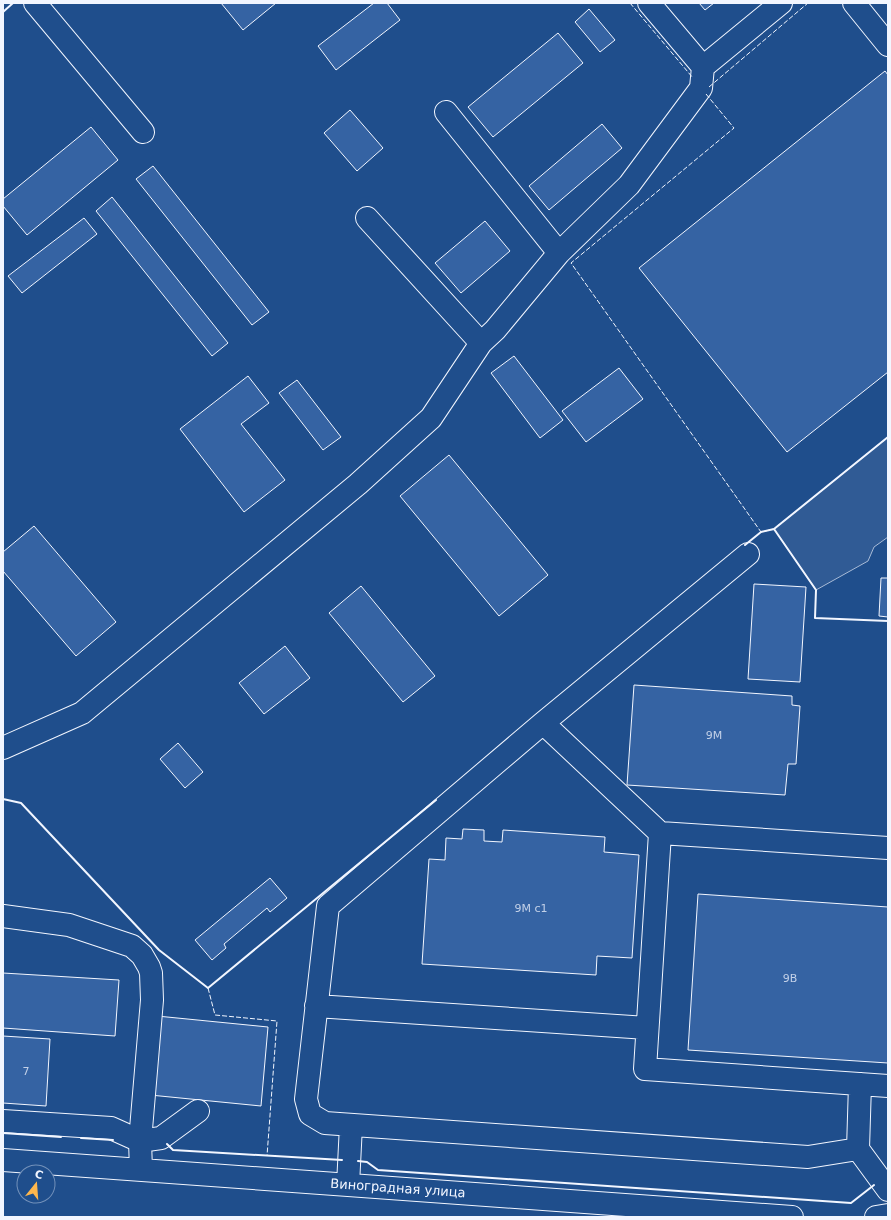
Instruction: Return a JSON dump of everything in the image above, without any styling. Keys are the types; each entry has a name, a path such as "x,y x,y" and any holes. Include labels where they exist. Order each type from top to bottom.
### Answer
{"street":[{"path":"35,3 143,132"},
{"path":"649,3 703,67"},
{"path":"3,748 82,713 358,484 431,418 481,343 495,330 559,253 629,185 701,88 703,67 781,3"},
{"path":"854,3 888,45"},
{"path":"446,112 559,253"},
{"path":"367,218 481,343"},
{"path":"748,554 543,723 328,906 306,1099 310,1114 325,1123 808,1157 858,1149"},
{"path":"543,723 660,833 888,848"},
{"path":"660,833 644,1069 888,1086"},
{"path":"3,916 69,925 132,946 142,955 149,966 151,973 152,1000 140,1141 140,1170"},
{"path":"316,1006 647,1028"},
{"path":"860,1084 858,1149 888,1190"},
{"path":"3,1121 111,1128 140,1141 161,1138 198,1111"},
{"path":"348,1185 351,1125"},
{"name":"Виноградная улица","path":"3,1160 792,1217"},
{"path":"876,1217 888,1215"}],"shaded area":[{"path":"888,437 888,537 874,547 868,561 816,590 774,529"}],"building":[{"path":"221,3 276,3 243,30"},
{"path":"374,3 387,3 400,20 336,70 318,46"},
{"path":"699,3 714,3 705,10"},
{"path":"589,9 615,40 600,52 575,22"},
{"path":"558,33 583,63 493,137 468,107"},
{"path":"885,71 888,75 888,372 787,452 639,268"},
{"path":"350,110 383,148 357,171 324,133"},
{"path":"602,124 622,148 549,210 529,186"},
{"path":"91,127 118,160 27,235 3,206 3,199"},
{"path":"153,166 269,312 252,325 136,179"},
{"path":"112,197 228,343 212,356 96,211"},
{"path":"84,218 97,234 22,293 8,276"},
{"path":"485,221 510,251 461,293 435,263"},
{"path":"514,356 563,420 540,438 491,373"},
{"path":"619,368 643,399 586,442 562,411"},
{"path":"248,376 269,403 241,424 285,480 244,512 180,429"},
{"path":"297,380 341,437 323,450 279,393"},
{"path":"449,455 548,575 499,616 400,496"},
{"path":"34,526 116,622 76,656 3,571 3,552"},
{"path":"881,578 888,578 888,617 879,616"},
{"path":"754,584 806,587 800,682 748,679"},
{"path":"361,586 435,676 403,702 329,613"},
{"path":"285,646 310,678 264,714 239,683"},
{"path":"634,685 792,696 792,705 800,706 796,764 788,764 785,795 627,785"},
{"path":"178,743 203,772 185,788 160,759"},
{"path":"463,829 484,830 484,841 502,842 503,830 605,837 604,852 639,855 632,958 597,956 596,975 422,964 429,859 445,860 446,838 462,839"},
{"path":"270,878 287,898 270,912 267,908 224,944 226,948 212,960 195,940"},
{"path":"698,894 888,907 888,1063 688,1050"},
{"path":"3,973 119,980 115,1036 3,1028"},
{"path":"157,1016 268,1027 261,1106 150,1095"},
{"path":"3,1036 50,1039 46,1106 3,1103"}],"fence":[{"path":"630,3 693,78"},
{"path":"709,87 808,3"},
{"path":"706,94 734,128 571,263 761,532 774,529 888,437"},
{"path":"208,988 215,1015 277,1021 267,1156"}],"wall":[{"path":"3,12 13,3"},
{"path":"745,545 761,532 774,529 888,437"},
{"path":"774,529 816,590 815,618 888,621"},
{"path":"3,799 21,803 159,950 208,988 436,800"},
{"path":"3,1133 61,1137"},
{"path":"81,1138 113,1140"},
{"path":"167,1144 173,1150 342,1160"},
{"path":"358,1161 367,1162 378,1170 851,1203 874,1185"}]}
